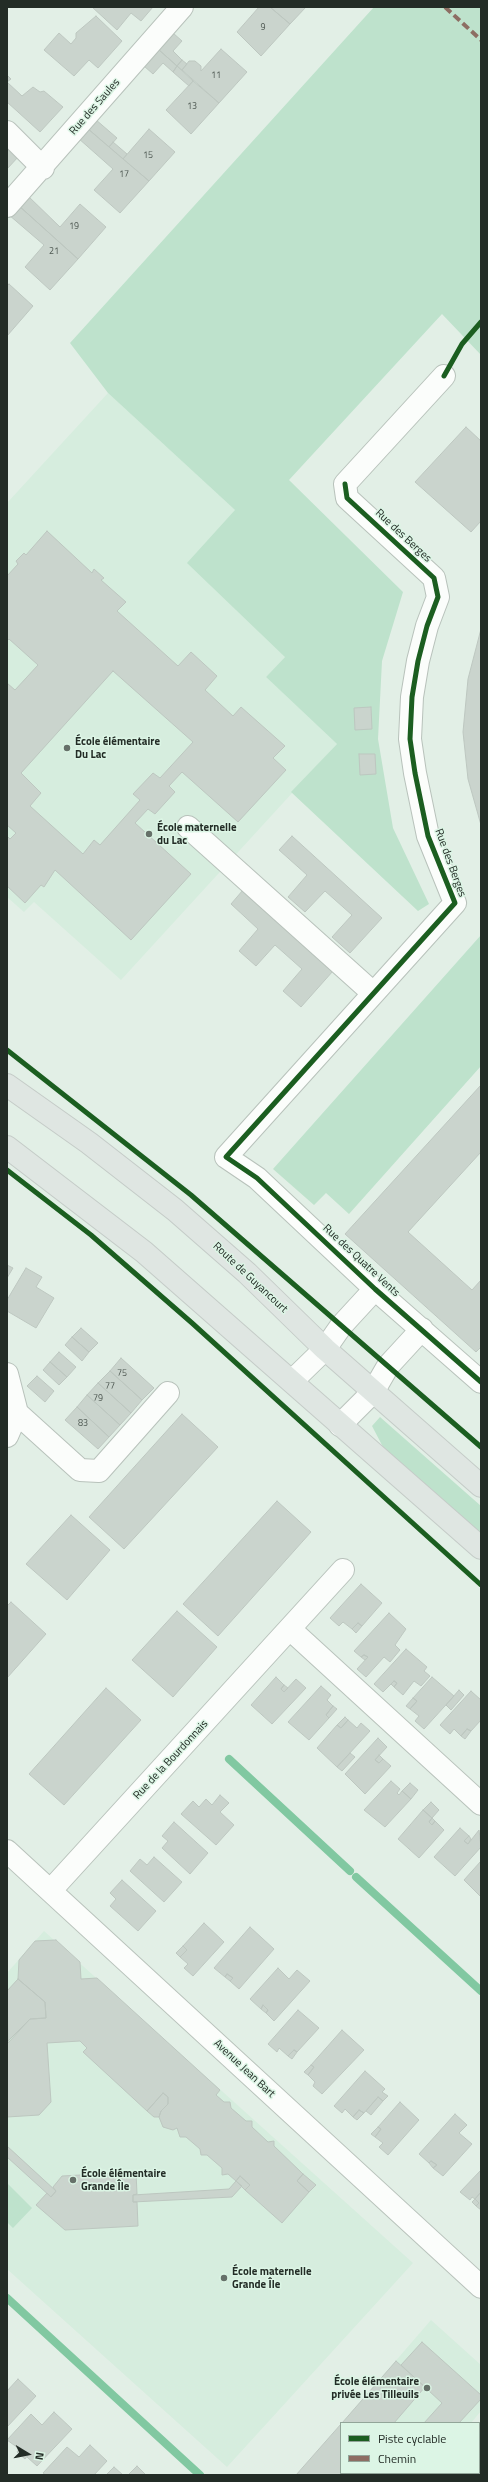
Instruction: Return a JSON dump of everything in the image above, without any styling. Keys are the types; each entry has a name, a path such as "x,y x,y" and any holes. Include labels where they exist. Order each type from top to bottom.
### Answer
{"main road":[{"name":"Route de Guyancourt","path":"7,1085 89,1143 175,1210 247,1273 325,1350 481,1486"},
{"path":"7,1147 144,1252 481,1548"}],"street":[{"name":"Rue des Saules","path":"7,206 43,168 182,7"},
{"path":"7,132 43,168"},
{"name":"Rue des Berges","path":"226,1157 456,903 428,836 415,773 410,739 412,697 418,661 427,626 438,597 434,578 347,498 346,484 444,376"},
{"path":"188,827 373,993"},
{"name":"Rue des Quatre Vents","path":"226,1157 257,1178 375,1289 481,1382"},
{"name":"Rue des Quatre Vents","path":"292,1381 325,1350 341,1326 375,1289"},
{"path":"340,1425 373,1392 388,1366 422,1329"},
{"path":"7,1374 17,1413 80,1470 99,1471 168,1393"},
{"path":"7,1436 17,1413"},
{"name":"Rue de la Bourdonnais","path":"51,1890 291,1630 343,1570"},
{"path":"291,1630 481,1804"},
{"name":"Avenue Jean Bart","path":"7,1851 481,2287"}],"shaded area":[{"path":"374,7 481,7 481,355 442,314 289,480 403,592 382,661 378,739 393,828 429,904 418,911 291,792 337,744 266,677 285,657 187,563 235,510 108,393 70,343"},
{"path":"108,393 235,510 285,657 266,677 337,744 121,980 34,902 24,912 7,897 7,503"},
{"path":"481,935 481,1066 349,1214 326,1193 314,1205 273,1169"},
{"path":"380,1417 481,1506 481,1535 383,1447 372,1426"},
{"name":"École maternelle Grande Île","path":"44,1931 413,2263 227,2467 7,2269 7,1973"},
{"path":"7,2183 32,2208 13,2228 7,2222"},
{"name":"École élémentaire privée Les Tilleuils","path":"431,2320 481,2365 481,2411 472,2422 343,2422"},
{"path":"366,2474 396,2474 366,2475"}],"building":[{"path":"92,7 153,7 141,21 131,13 117,30"},
{"path":"259,7 270,7 290,24 261,56 237,32"},
{"path":"270,7 306,7 290,24"},
{"path":"96,16 122,41 98,68 89,60 74,76 44,50 59,33 71,44 76,38 76,33"},
{"path":"173,33 182,41 173,51 182,60 177,66 158,49"},
{"path":"158,49 177,66 173,72 163,63 153,74 144,66"},
{"path":"221,49 247,72 219,103 182,70 189,61 195,61 201,66 201,71"},
{"path":"182,60 187,64 182,70 177,66"},
{"path":"177,66 193,81 189,86 173,72"},
{"path":"7,75 11,79 7,82"},
{"path":"193,81 219,103 191,134 166,110"},
{"path":"7,82 22,96 33,87 40,92 44,91 63,107 40,132 7,102"},
{"path":"95,119 117,138 109,147 87,128"},
{"path":"87,128 149,181 120,213 94,190 113,169 78,138"},
{"path":"149,129 175,152 149,181 123,159"},
{"path":"113,142 127,154 123,159 109,147"},
{"path":"7,146 19,156 7,169"},
{"path":"27,195 60,227 80,204 106,227 78,259 18,205"},
{"path":"18,205 78,259 50,290 25,267 44,245 9,215"},
{"path":"9,284 33,306 7,336 7,286"},
{"path":"466,427 481,441 481,521 471,532 415,482"},
{"path":"47,531 92,573 94,569 104,578 101,580 126,602 117,611 178,666 191,652 217,676 205,690 233,716 241,707 285,746 273,758 286,770 238,822 182,772 169,786 175,792 155,814 148,809 135,823 191,874 131,940 55,870 44,887 41,885 25,903 7,886 7,839 8,837 10,839 16,833 7,825 7,683 15,690 38,665 9,639 7,641 7,576 18,564 16,561 24,553 26,555","holes":["113,671 193,742 160,778 153,773 133,794 140,800 100,845 94,840 83,854 30,806 41,793 21,773"]},
{"path":"481,629 481,825 468,779 463,732 468,679"},
{"path":"371,707 372,729 355,730 354,708"},
{"path":"359,754 375,754 376,774 360,775"},
{"path":"292,836 382,918 350,953 332,937 352,915 325,891 305,912 288,897 307,875 279,850"},
{"path":"243,890 333,971 301,1007 283,991 302,969 275,945 256,966 239,951 258,929 231,904"},
{"path":"481,1085 481,1152 408,1232 472,1290 481,1280 481,1347 476,1352 345,1234"},
{"path":"7,1265 13,1268 7,1278"},
{"path":"26,1268 42,1277 36,1287 54,1298 36,1328 7,1311 7,1300"},
{"path":"81,1328 98,1343 89,1352 72,1337"},
{"path":"72,1337 89,1352 82,1361 65,1345"},
{"path":"59,1352 76,1367 67,1377 50,1362"},
{"path":"121,1358 154,1388 142,1400 110,1371"},
{"path":"50,1362 67,1377 59,1385 43,1370"},
{"path":"110,1371 142,1400 131,1413 98,1383"},
{"path":"37,1376 54,1391 45,1402 27,1386"},
{"path":"98,1383 131,1413 120,1425 87,1395"},
{"path":"87,1395 120,1425 109,1437 77,1407"},
{"path":"77,1407 109,1437 98,1449 65,1420"},
{"path":"182,1414 218,1447 124,1549 89,1517"},
{"path":"277,1501 311,1532 218,1636 183,1604"},
{"path":"71,1515 110,1550 67,1600 26,1564"},
{"path":"361,1584 382,1603 362,1626 358,1623 352,1629 343,1622 339,1626 330,1618"},
{"path":"11,1602 46,1634 7,1678 7,1606"},
{"path":"177,1611 217,1647 173,1697 132,1660"},
{"path":"389,1613 406,1629 395,1645 400,1650 390,1662 384,1657 366,1677 357,1669 368,1657 364,1655 361,1657 354,1651"},
{"path":"358,1623 362,1626 356,1633 352,1629"},
{"path":"406,1649 427,1667 424,1671 430,1676 421,1686 414,1681 403,1695 394,1687 397,1683 394,1681 383,1692 374,1684"},
{"path":"364,1655 368,1657 365,1660 361,1657"},
{"path":"276,1677 284,1685 281,1689 284,1692 296,1679 306,1688 272,1724 251,1705"},
{"path":"432,1677 454,1696 424,1729 415,1721 419,1716 410,1709 417,1701 413,1698"},
{"path":"394,1681 397,1683 394,1687 391,1684"},
{"path":"284,1685 288,1688 284,1692 281,1689"},
{"path":"321,1686 331,1695 327,1700 333,1706 326,1715 329,1718 309,1740 288,1722"},
{"path":"106,1688 141,1720 64,1805 29,1774"},
{"path":"459,1690 464,1695 451,1710 446,1705"},
{"path":"471,1691 481,1700 481,1720 471,1731 467,1729 461,1736 454,1729 450,1734 440,1725"},
{"path":"413,1698 417,1701 410,1709 406,1706"},
{"path":"333,1706 337,1709 329,1718 326,1715"},
{"path":"345,1717 348,1720 341,1728 337,1725"},
{"path":"348,1720 357,1728 361,1723 370,1731 337,1767 317,1748 337,1725 341,1728"},
{"path":"467,1729 471,1731 465,1739 461,1736"},
{"path":"378,1738 387,1747 375,1760 379,1763 383,1759 391,1766 365,1794 345,1774"},
{"path":"350,1753 355,1757 342,1771 337,1767"},
{"path":"379,1755 383,1759 379,1763 375,1760"},
{"path":"391,1781 400,1789 397,1793 399,1795 402,1791 411,1799 385,1827 364,1810"},
{"path":"410,1783 418,1790 411,1799 402,1791"},
{"path":"220,1795 229,1803 220,1812 234,1825 216,1845 181,1814 193,1801 199,1807 206,1799 212,1805"},
{"path":"431,1802 439,1810 432,1818 423,1810"},
{"path":"423,1810 432,1818 429,1822 432,1825 435,1821 444,1830 419,1858 398,1839"},
{"path":"432,1818 435,1821 432,1825 429,1822"},
{"path":"174,1822 208,1853 190,1874 162,1848 168,1841 162,1836"},
{"path":"460,1828 469,1836 464,1841 468,1844 479,1830 481,1847 455,1876 434,1857"},
{"path":"469,1836 471,1839 468,1844 464,1841"},
{"path":"154,1857 182,1882 164,1902 130,1871 140,1859 147,1865"},
{"path":"481,1861 481,1897 464,1880"},
{"path":"122,1880 156,1911 138,1931 110,1906 116,1899 110,1893"},
{"path":"204,1923 224,1942 193,1976 184,1968 188,1964 180,1957 187,1950 183,1946"},
{"path":"250,1927 274,1949 239,1989 230,1981 233,1978 227,1974 225,1977 214,1968"},
{"path":"56,1940 80,1962 81,1979 97,1978 220,2090 216,2095 224,2102 230,2102 231,2108 246,2121 252,2121 252,2127 268,2142 274,2141 274,2146 303,2174 297,2181 309,2192 282,2223 245,2190 250,2185 240,2176 236,2181 228,2174 222,2175 222,2168 207,2155 201,2155 200,2149 186,2137 180,2137 177,2128 173,2130 163,2127 159,2117 161,2111 168,2104 168,2097 163,2093 147,2111 83,2052 87,2048 80,2041 47,2043 51,2102 39,2115 7,2117 7,2042 30,2019 46,2018 45,2002 18,1979 19,1960 35,1941"},
{"path":"183,1946 187,1950 180,1957 176,1953"},
{"path":"278,1968 289,1979 297,1970 310,1981 274,2021 266,2013 268,2010 263,2005 261,2009 250,1999"},
{"path":"227,1974 233,1978 230,1981 225,1977"},
{"path":"18,1979 45,2002 46,2018 30,2019 8,2043 7,1991"},
{"path":"263,2005 268,2010 266,2013 261,2009"},
{"path":"298,2010 319,2028 297,2052 294,2050 288,2056 279,2048 277,2052 268,2044"},
{"path":"342,2030 364,2050 322,2094 313,2086 315,2082 308,2075 314,2067 311,2065"},
{"path":"294,2050 297,2052 292,2059 288,2056"},
{"path":"311,2065 314,2067 308,2075 304,2072"},
{"path":"365,2071 385,2089 382,2092 388,2096 383,2101 378,2097 364,2113 359,2110 353,2117 345,2109 342,2113 334,2106"},
{"path":"163,2093 168,2097 168,2104 161,2111 159,2117 154,2117 147,2111"},
{"path":"378,2097 383,2101 371,2115 366,2111"},
{"path":"400,2102 419,2120 388,2155 379,2147 383,2143 375,2137 381,2129 378,2127"},
{"path":"359,2110 364,2113 357,2120 353,2117"},
{"path":"455,2114 467,2125 459,2133 472,2144 443,2176 433,2168 437,2165 431,2161 429,2163 419,2154"},
{"path":"378,2127 381,2129 375,2137 371,2134"},
{"path":"7,2146 56,2191 51,2197 7,2157"},
{"path":"431,2161 437,2165 433,2168 429,2163"},
{"path":"481,2170 481,2192 475,2199 472,2197 470,2200 460,2192"},
{"path":"136,2172 137,2194 133,2195 133,2202 137,2202 138,2226 65,2230 36,2205 47,2193 51,2197 56,2191 53,2187 62,2176"},
{"path":"303,2174 316,2185 309,2192 297,2181"},
{"path":"240,2176 250,2185 245,2190 236,2181"},
{"path":"236,2181 242,2186 232,2197 133,2202 133,2195 229,2189"},
{"path":"481,2192 481,2210 476,2206 479,2203 475,2199"},
{"path":"475,2199 479,2203 476,2206 472,2202"},
{"path":"422,2342 481,2395 481,2399 460,2422 425,2422 442,2403 401,2365"},
{"path":"396,2361 425,2387 395,2422 343,2422"},
{"path":"18,2379 36,2396 7,2427 7,2391"},
{"path":"54,2412 72,2429 37,2466 27,2457 28,2455 7,2440 31,2414 42,2425"},
{"name":"École élémentaire privée Les Tilleuils","path":"340,2425 340,2474 366,2474 366,2475 296,2475"},
{"path":"90,2445 107,2461 94,2475 46,2475 43,2473 67,2447 79,2457"},
{"path":"20,2448 28,2455 25,2459 17,2452"},
{"path":"137,2466 146,2475 128,2475"},
{"path":"114,2467 123,2475 106,2475"}],"waterway":[{"path":"229,1759 350,1871"},
{"path":"356,1877 481,1991"},
{"path":"7,2298 200,2475"}],"marked path":[{"path":"445,7 481,40"}],"cycle path":[{"path":"444,376 462,344 481,322"},
{"path":"345,484 347,498 434,578 438,597 427,626 418,661 412,697 410,739 415,773 428,836 455,903 226,1157 257,1178 375,1289 481,1382"},
{"path":"7,1050 191,1195 481,1447"},
{"path":"7,1170 91,1235 192,1323 481,1585"}],"place":[{"name":"École élémentaire Du Lac","path":"67,748"},
{"name":"École maternelle du Lac","path":"149,834"},
{"name":"École élémentaire Grande Île","path":"73,2180"},
{"name":"École maternelle Grande Île","path":"224,2278"},
{"name":"École élémentaire privée Les Tilleuils","path":"427,2388"}]}
